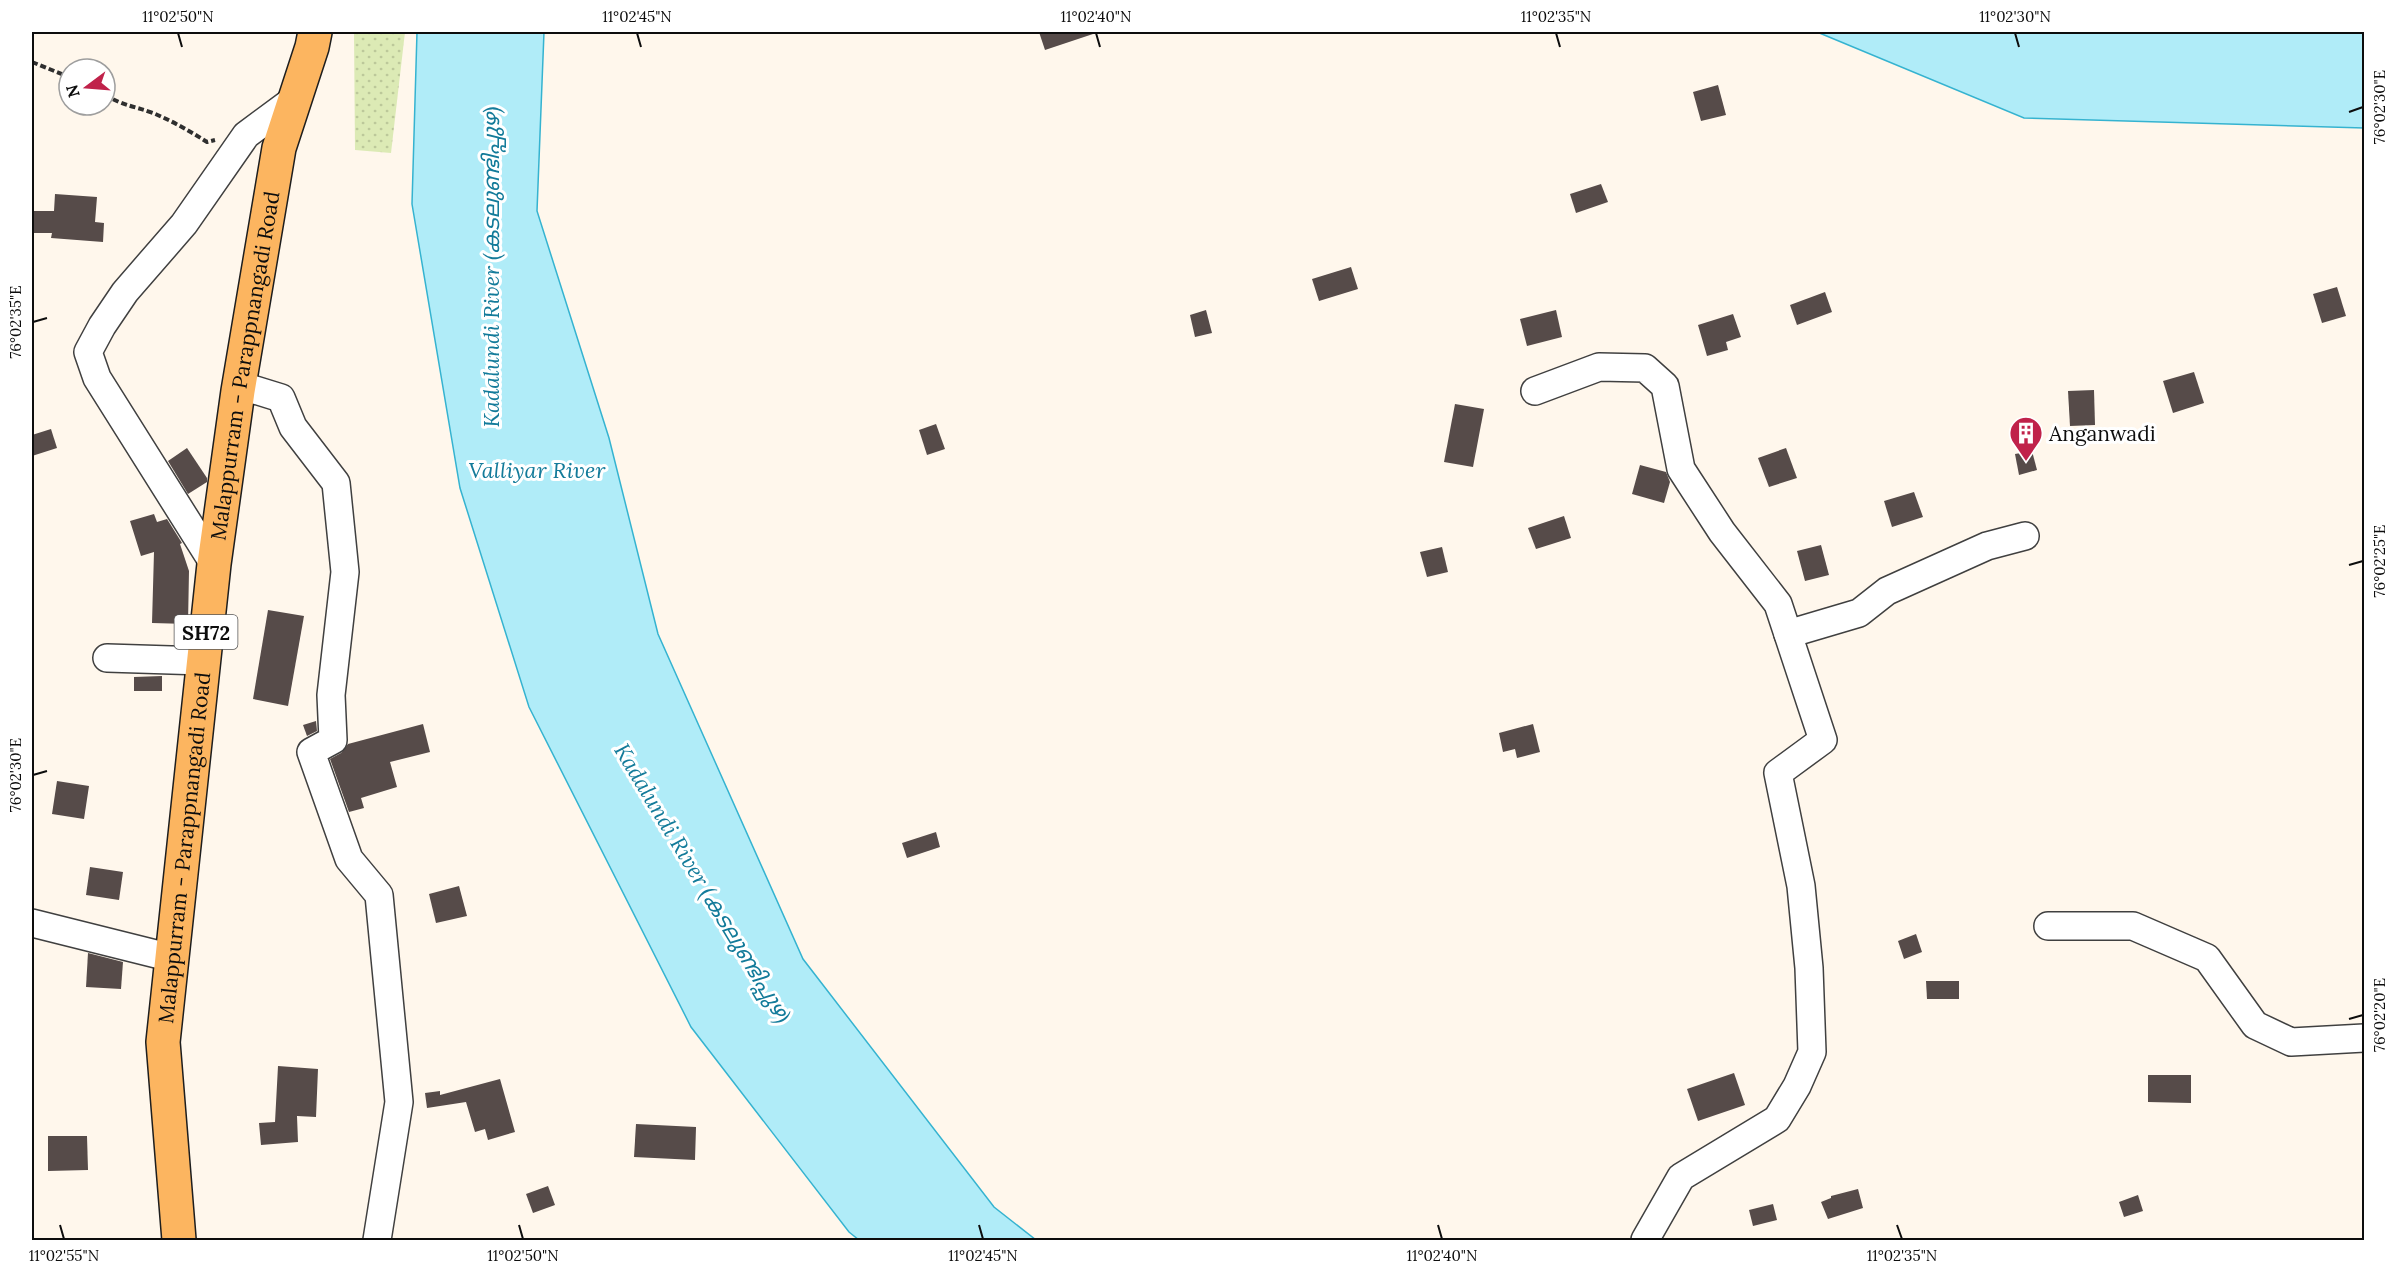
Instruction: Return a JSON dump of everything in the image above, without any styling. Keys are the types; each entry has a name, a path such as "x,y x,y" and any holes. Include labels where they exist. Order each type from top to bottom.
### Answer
{"main road":[{"name":"Malappurram - Parappnangadi Road","path":"179,1240 164,1042 203,662 239,385 279,148 296,98 312,37"}],"street":[{"path":"214,564 97,378 87,352 125,292 184,224 246,135 296,98"},
{"path":"1535,391 1599,367 1645,368 1665,386 1681,469 1722,532 1778,604 1823,740 1778,773 1802,886 1809,968 1812,1052 1797,1086 1776,1119 1681,1177 1644,1240"},
{"path":"239,385 281,398 292,427 336,483 345,572 332,695 333,740 311,752 349,859 379,895 399,1102 377,1240"},
{"path":"1788,634 1858,613 1887,591 1987,546 2025,536"},
{"path":"107,658 203,662"},
{"path":"32,923 172,958"},
{"path":"2048,926 2133,926 2206,958 2255,1025 2291,1042 2364,1038"}],"path":[{"path":"32,62 57,72"},
{"path":"117,102 152,112 207,142 246,135"}],"green space":[{"path":"354,32 405,32 391,153 355,150"}],"water":[{"name":"Valliyar River","path":"417,32 544,32 537,211 609,438 658,634 803,959 994,1207 1036,1240 859,1240 849,1232 691,1027 529,707 460,488 412,204"},
{"path":"1817,32 2364,32 2364,128 2024,118"}],"building":[{"path":"1039,32 1093,32 1093,34 1045,50"},
{"path":"1718,85 1726,115 1701,121 1693,92"},
{"path":"1601,184 1608,202 1576,213 1570,194"},
{"path":"55,194 97,197 95,222 104,223 103,242 51,238 52,233 34,233 34,211 54,211"},
{"path":"1351,267 1358,289 1319,301 1312,279"},
{"path":"2337,287 2346,316 2322,323 2313,294"},
{"path":"1825,292 1832,312 1797,325 1790,305"},
{"path":"1206,310 1212,333 1195,337 1190,315"},
{"path":"1556,310 1562,337 1527,346 1520,319"},
{"path":"1733,314 1741,337 1726,342 1728,350 1707,356 1698,325"},
{"path":"2194,372 2204,403 2173,413 2163,381"},
{"path":"2094,390 2095,425 2070,426 2068,391"},
{"path":"1455,404 1484,409 1473,467 1444,462"},
{"path":"936,424 945,449 927,455 919,430"},
{"path":"51,429 57,448 32,456 32,435"},
{"path":"187,448 207,478 207,482 188,494 168,461"},
{"path":"1786,448 1797,478 1769,487 1758,458"},
{"name":"Anganwadi","path":"2032,451 2037,470 2019,475 2015,454"},
{"path":"1640,465 1666,472 1670,482 1664,503 1632,494"},
{"path":"1914,492 1923,517 1892,527 1884,501"},
{"path":"154,514 157,522 167,519 182,543 180,544 189,571 188,624 152,623 154,552 141,556 130,521"},
{"path":"1564,516 1571,538 1536,549 1528,528"},
{"path":"1821,545 1829,575 1805,581 1797,551"},
{"path":"1442,547 1448,572 1427,577 1420,552"},
{"path":"268,610 304,616 288,706 253,699"},
{"path":"162,676 162,691 134,691 134,677"},
{"path":"316,721 317,731 307,736 303,725"},
{"path":"423,724 430,752 390,762 397,787 361,798 364,808 349,812 330,759 341,753 348,744"},
{"path":"1533,724 1540,752 1517,758 1515,749 1503,752 1499,733"},
{"path":"57,781 89,786 84,819 52,814"},
{"path":"936,832 940,847 907,858 902,843"},
{"path":"90,867 123,872 119,900 86,895"},
{"path":"459,886 467,916 436,923 429,894"},
{"path":"1916,934 1922,952 1904,959 1898,941"},
{"path":"88,953 123,962 121,989 86,987"},
{"path":"1926,981 1959,981 1959,999 1927,999"},
{"path":"278,1066 318,1069 316,1117 297,1116 298,1142 261,1145 259,1123 275,1122"},
{"path":"1734,1073 1745,1105 1698,1121 1687,1089"},
{"path":"2148,1075 2191,1075 2191,1103 2148,1102"},
{"path":"500,1079 515,1132 488,1140 485,1129 475,1132 466,1102 427,1108 425,1093 440,1091 440,1095"},
{"path":"636,1124 696,1127 695,1160 634,1157"},
{"path":"48,1136 87,1136 88,1170 48,1171"},
{"path":"548,1186 555,1205 533,1213 526,1194"},
{"path":"1858,1189 1863,1208 1828,1219 1821,1202 1831,1196"},
{"path":"2138,1195 2143,1211 2124,1217 2119,1202"},
{"path":"1773,1204 1777,1220 1753,1226 1749,1210"}],"place":[{"name":"Anganwadi","path":"2026,462"}],"water label":[{"name":"Kadalundi River (കടലുണ്ടിപ്പുഴ)","path":"491,267"},
{"name":"Kadalundi River (കടലുണ്ടിപ്പുഴ)","path":"703,883"}]}
